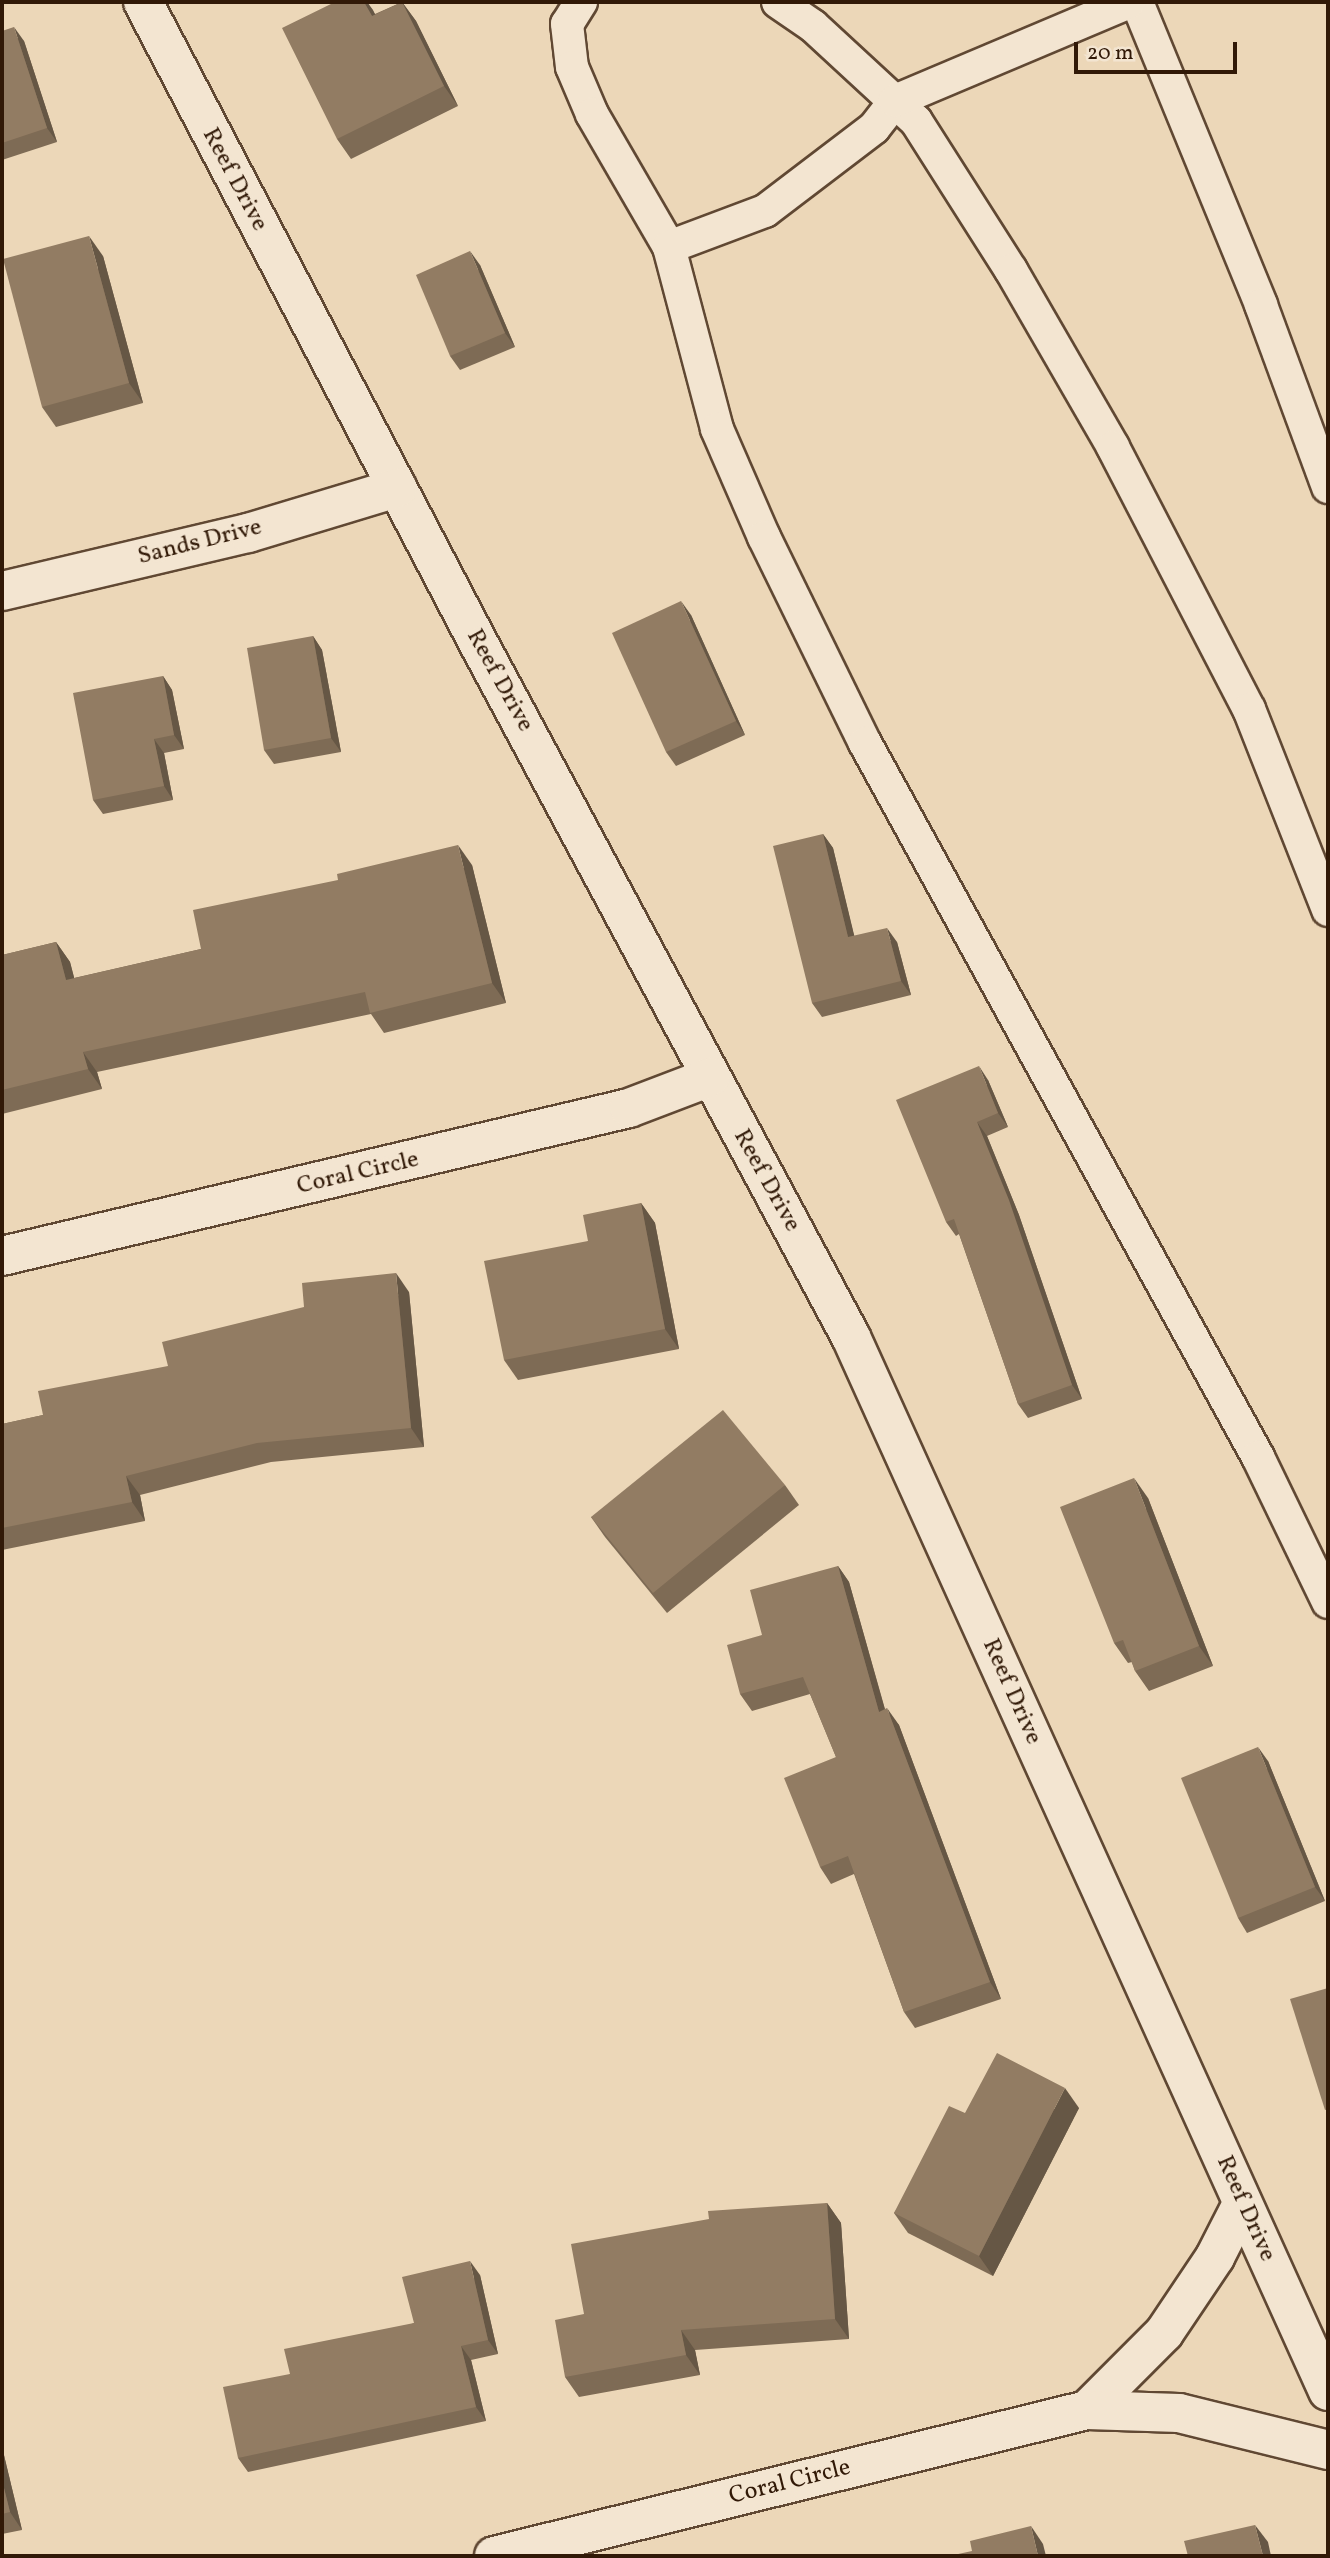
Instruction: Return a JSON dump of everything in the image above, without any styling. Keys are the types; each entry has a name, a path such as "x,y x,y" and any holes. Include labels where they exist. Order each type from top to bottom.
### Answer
{"street":[{"name":"Reef Drive","path":"143,2 397,488 851,1336 1328,2391"},
{"name":"Sands Drive","path":"2,591 248,533 397,488"},
{"name":"Coral Circle","path":"2,1256 616,1111 710,1077"},
{"path":"1087,2410 1164,2333 1215,2258 1242,2204"},
{"name":"Coral Circle","path":"494,2556 1087,2410 1179,2413 1328,2449"}],"lane":[{"path":"581,2 567,24 572,67 593,114 669,247 717,429 770,550 865,743 1258,1457 1328,1602"},
{"path":"778,2 813,26 916,121 952,174 1113,447 1249,709 1328,910"},
{"path":"669,247 765,211 874,128 895,101 1129,2"},
{"path":"1136,2 1261,305 1328,487"}],"building":[{"path":"335,2 364,2 372,16 402,2 444,86 337,139 282,28"},
{"path":"14,27 47,128 2,143 2,31"},
{"path":"89,236 129,383 42,407 3,259"},
{"path":"470,251 505,333 450,356 416,275"},
{"path":"681,601 736,721 666,752 612,633"},
{"path":"313,636 331,738 264,750 247,648"},
{"path":"163,676 174,735 154,739 164,786 93,800 73,693"},
{"path":"823,834 848,937 887,928 901,981 812,1003 773,846"},
{"path":"458,845 492,983 370,1013 365,992 83,1052 88,1069 2,1090 2,955 56,942 66,980 201,949 193,910 338,880 337,874"},
{"path":"979,1066 998,1113 977,1122 1009,1200 1072,1385 1018,1404 954,1219 946,1222 896,1100"},
{"path":"641,1203 665,1329 504,1360 484,1261 588,1241 583,1215"},
{"path":"396,1273 411,1428 257,1443 126,1476 132,1502 2,1528 2,1424 43,1415 38,1391 168,1366 162,1342 304,1307 302,1283"},
{"path":"723,1410 785,1485 653,1593 591,1517"},
{"path":"1134,1478 1199,1646 1135,1671 1123,1640 1114,1643 1060,1507"},
{"path":"838,1566 879,1712 887,1708 990,1982 904,2012 848,1856 820,1867 784,1778 836,1757 803,1677 740,1694 727,1645 762,1635 750,1590"},
{"path":"1258,1747 1315,1887 1238,1918 1181,1778"},
{"path":"1328,1988 1328,2109 1325,2110 1290,1999"},
{"path":"997,2053 1065,2088 979,2256 894,2213 949,2106 965,2113"},
{"path":"827,2203 835,2319 681,2330 686,2355 565,2377 555,2320 584,2314 571,2244 709,2219 708,2211"},
{"path":"470,2261 488,2340 461,2346 476,2407 238,2458 223,2387 290,2374 284,2349 414,2323 402,2277"},
{"path":"2,2480 10,2512 2,2514"},
{"path":"1255,2525 1263,2556 1188,2556 1184,2541"},
{"path":"1031,2526 1038,2556 949,2556 972,2551 970,2541"}]}
